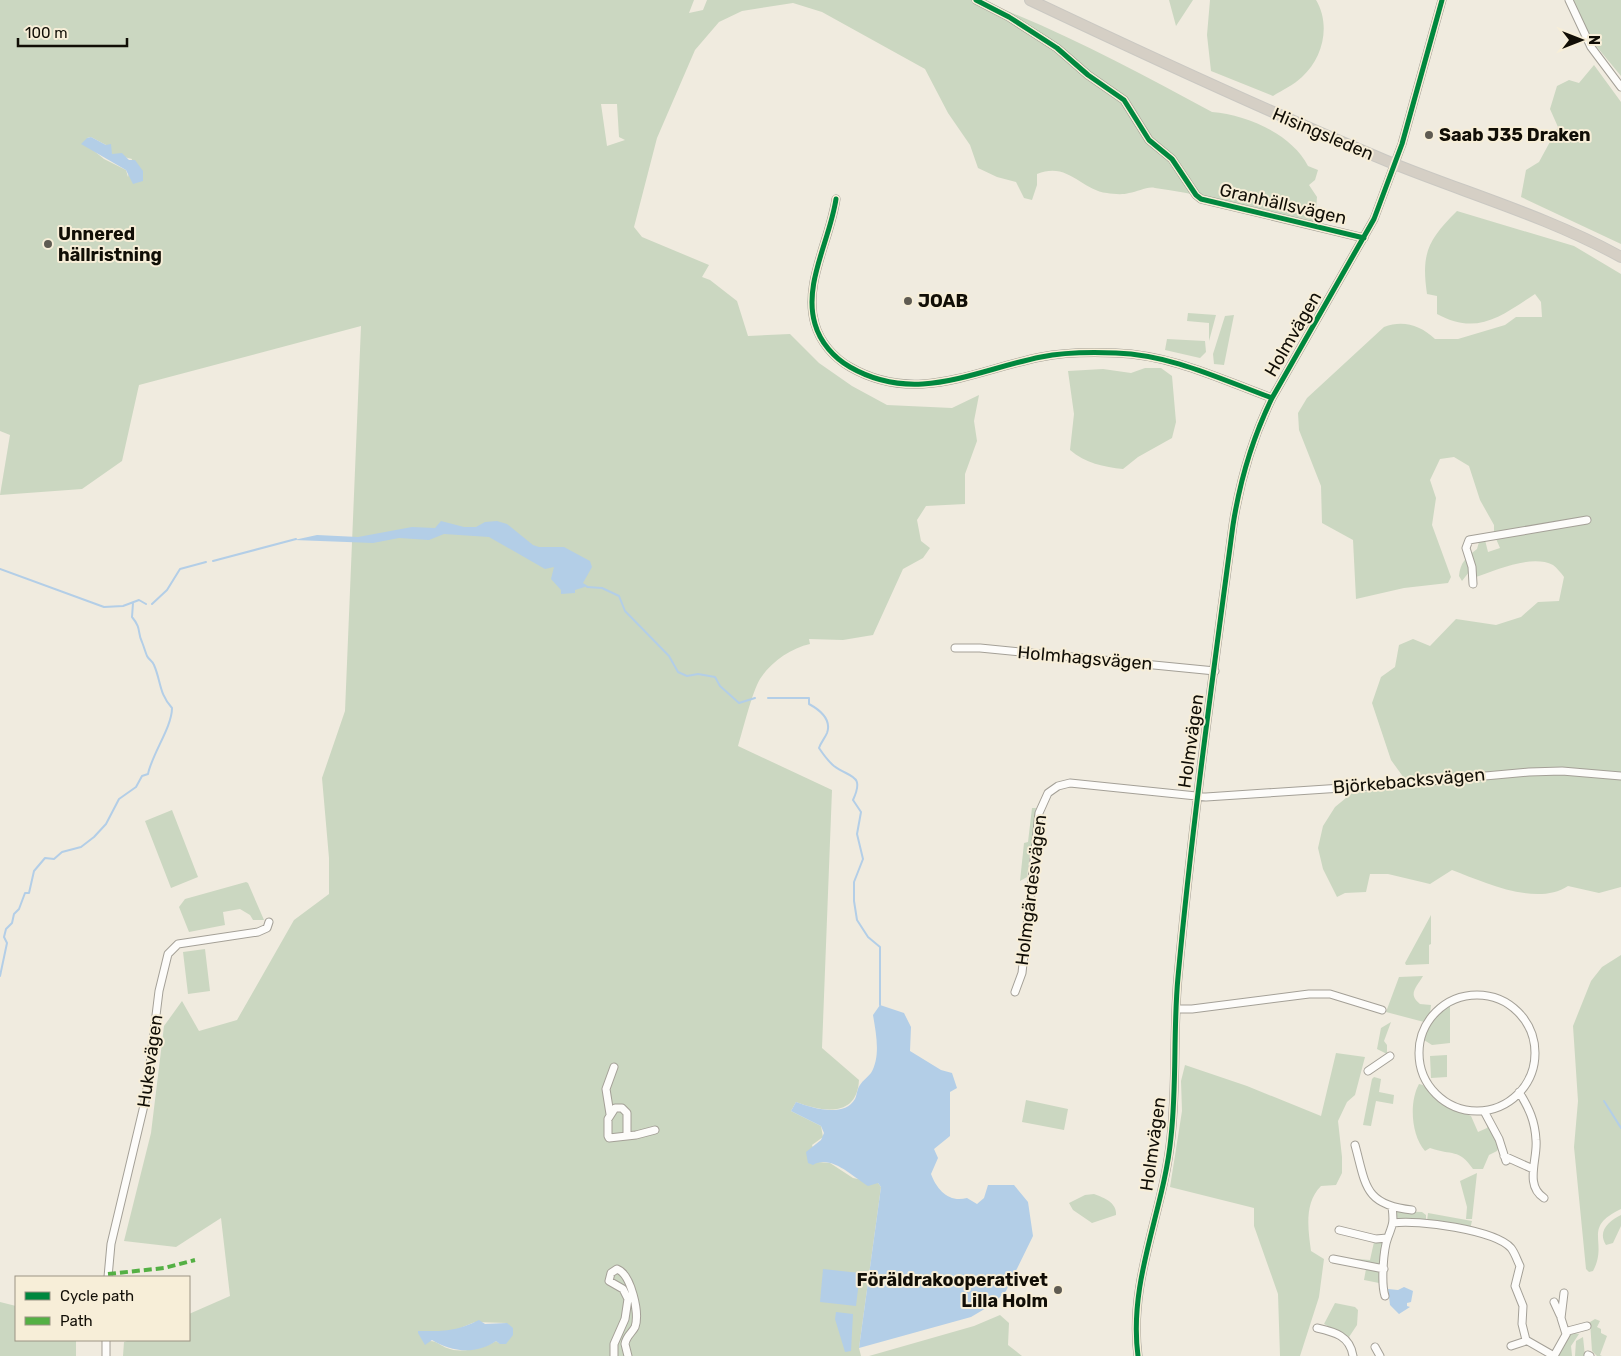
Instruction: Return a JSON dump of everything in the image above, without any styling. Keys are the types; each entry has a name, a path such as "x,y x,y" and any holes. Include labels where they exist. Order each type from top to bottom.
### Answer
{"highway":[{"name":"Hisingsleden","path":"1030,0 1239,98 1395,164 1541,220 1621,256"}],"street":[{"name":"Granhällsvägen","path":"976,0 1009,17 1057,48 1088,75 1115,92 1129,107 1149,140 1172,160 1193,191 1201,199 1364,238"},
{"name":"Holmvägen","path":"1138,1356 1136,1303 1171,1136 1176,1009 1198,795 1237,500 1250,448 1272,398 1364,238 1395,164 1442,0"},
{"path":"1570,0 1590,47 1621,87"},
{"path":"836,199 830,234 813,284 812,315 818,332 830,350 839,360 857,371 901,384 932,384 960,380 1044,356 1084,352 1119,353 1150,356 1187,365 1225,378 1272,398"},
{"path":"1473,584 1472,567 1466,548 1469,540 1587,520"},
{"name":"Holmhagsvägen","path":"956,648 980,648 1215,671"},
{"name":"Björkebacksvägen","path":"1198,795 1206,797 1387,785 1529,772 1621,776"},
{"name":"Holmgärdesvägen","path":"1015,992 1022,973 1038,822 1043,800 1048,793 1058,786 1070,783 1198,795"},
{"name":"Hukevägen","path":"108,1276 111,1244 148,1090 160,991 168,954 178,944 258,932 267,928 269,922"},
{"path":"1176,1009 1192,1009 1309,994 1330,994 1382,1010"},
{"path":"1468,995 1495,997 1511,1006 1524,1018 1534,1043 1534,1060 1529,1078 1519,1092 1501,1106 1484,1111 1466,1110 1449,1104 1429,1086 1421,1071 1418,1052 1422,1031 1437,1010 1451,1000 1468,995"},
{"path":"1368,1071 1390,1056"},
{"path":"610,1114 606,1089 614,1067"},
{"path":"1519,1092 1530,1108 1533,1120 1537,1146 1534,1188 1544,1198"},
{"path":"627,1135 627,1113 622,1108 616,1108 608,1119 608,1136 616,1139 655,1130"},
{"path":"1484,1111 1499,1139 1505,1159 1534,1169"},
{"path":"1355,1145 1368,1190 1376,1200 1392,1207 1412,1210"},
{"path":"1385,1296 1384,1269 1387,1238 1393,1223 1392,1207"},
{"path":"1393,1223 1427,1223 1465,1230 1498,1240 1510,1247 1520,1266 1515,1286 1523,1306 1522,1324 1526,1341"},
{"path":"1339,1230 1376,1239 1387,1238"},
{"path":"1333,1259 1384,1269"},
{"path":"614,1356 614,1344 628,1305 627,1295 623,1289 609,1281 611,1273 617,1269 626,1276 635,1308 635,1325 626,1339 625,1349 628,1356"},
{"path":"1561,1318 1564,1293"},
{"path":"1554,1302 1566,1334"},
{"path":"1511,1346 1526,1341 1554,1356 1568,1331 1587,1326"},
{"path":"1317,1328 1343,1336 1351,1345 1353,1356"},
{"path":"106,1341 106,1356"},
{"path":"1374,1347 1380,1356"}],"green space":[{"path":"0,0 694,0 689,13 703,10 707,0 979,0 1039,24 1126,66 1212,112 1240,117 1267,128 1291,144 1308,166 1318,170 1315,180 1309,185 1317,197 1315,223 1196,195 1155,188 1124,194 1107,193 1098,191 1057,171 1037,174 1037,185 1032,200 1024,198 1016,182 997,177 978,168 970,145 948,113 925,69 822,12 793,3 742,11 719,22 695,50 657,138 634,227 642,237 709,265 702,277 710,280 737,301 748,336 790,334 819,363 852,386 887,405 952,408 979,395 974,421 977,441 965,474 965,504 926,506 917,520 921,541 930,548 923,558 903,569 873,635 843,640 809,639 810,644 789,652 770,667 757,685 738,746 832,790 822,1048 859,1080 857,1092 852,1101 845,1106 837,1109 827,1109 796,1102 791,1111 821,1126 823,1137 812,1145 818,1162 830,1163 853,1178 878,1183 881,1187 859,1348 861,1356 123,1356 124,1342 127,1341 190,1341 190,1314 230,1296 221,1218 176,1247 124,1241 151,1133 164,1026 182,1001 199,1031 237,1020 294,920 329,894 329,858 322,778 345,711 361,326 139,385 122,461 82,489 0,495 10,435 0,431","holes":["601,104 617,104 619,137 625,140 607,146","91,137 106,145 112,154 132,159 128,177 126,170 104,159 88,146 87,138","475,1322 507,1323 499,1343 496,1341 479,1348 452,1350 430,1341 434,1332 453,1331"]},
{"path":"1169,0 1193,0 1176,26"},
{"path":"1210,0 1316,0 1321,10 1324,30 1320,51 1309,69 1299,80 1273,96 1211,71 1207,35"},
{"path":"1572,0 1621,0 1621,76 1592,41"},
{"path":"1594,65 1621,102 1621,244 1521,197 1526,170 1539,162 1558,127 1550,109 1557,86 1569,80 1579,83"},
{"path":"1457,211 1574,246 1621,274 1621,887 1599,893 1568,886 1555,892 1541,894 1526,893 1494,886 1452,870 1430,884 1388,874 1370,874 1366,892 1345,893 1337,897 1323,869 1318,848 1323,826 1335,807 1352,793 1445,783 1451,775 1440,773 1404,778 1391,760 1372,703 1381,677 1395,667 1399,645 1413,639 1430,646 1456,619 1496,625 1521,617 1538,602 1559,601 1564,577 1553,565 1544,562 1535,561 1514,564 1476,577 1469,572 1462,581 1459,576 1462,564 1477,549 1479,542 1485,540 1488,552 1500,548 1494,534 1494,525 1480,500 1469,466 1454,457 1440,459 1430,480 1436,498 1432,525 1451,577 1448,583 1404,588 1356,599 1353,540 1322,523 1321,486 1299,430 1298,413 1307,398 1384,327 1405,324 1423,330 1435,339 1458,339 1505,325 1516,317 1542,317 1541,302 1535,294 1511,310 1488,321 1464,323 1437,314 1437,296 1427,294 1425,280 1426,257 1433,239 1439,230"},
{"path":"1188,313 1216,315 1209,341 1209,323 1187,321"},
{"path":"1234,315 1224,365 1214,364 1213,354 1225,316"},
{"path":"1167,339 1205,341 1206,352 1200,358 1165,350"},
{"path":"1145,368 1161,368 1172,376 1176,422 1172,438 1138,457 1123,469 1095,464 1070,450 1074,414 1068,371 1103,369 1131,373"},
{"path":"1032,808 1036,808 1027,877 1020,881 1024,843 1028,842"},
{"path":"172,810 198,877 171,888 145,821"},
{"path":"246,882 264,920 253,920 250,915 240,909 223,912 225,925 189,932 179,907 185,899"},
{"path":"1431,915 1429,964 1406,965 1405,963"},
{"path":"205,949 210,991 188,994 183,952"},
{"path":"1621,955 1621,1209 1602,1222 1598,1236 1599,1251 1597,1261 1593,1271 1589,1272 1586,1269 1574,1147 1578,1101 1573,1026 1591,981 1602,967"},
{"path":"1423,976 1414,990 1414,997 1420,1004 1431,1005 1430,1014 1424,1022 1386,1012 1399,977"},
{"path":"1450,1006 1450,1043 1432,1045 1424,1040 1428,1029 1437,1016"},
{"path":"1391,1022 1384,1041 1387,1045 1387,1054 1377,1049 1381,1028"},
{"path":"1336,1053 1365,1057 1355,1095 1347,1102 1338,1121 1342,1173 1336,1185 1321,1186 1312,1200 1308,1217 1311,1251 1324,1259 1319,1297 1300,1356 1280,1356 1278,1294 1254,1226 1254,1208 1170,1187 1182,1111 1181,1081 1185,1065 1247,1086 1321,1116"},
{"path":"1447,1055 1447,1077 1431,1078 1430,1056"},
{"path":"1374,1077 1381,1079 1379,1092 1394,1095 1393,1104 1376,1101 1371,1126 1363,1125 1372,1079"},
{"path":"1419,1084 1423,1085 1440,1103 1471,1116 1478,1132 1487,1128 1489,1123 1499,1147 1497,1151 1489,1155 1483,1169 1473,1169 1459,1155 1430,1148 1425,1151 1414,1128 1413,1118 1414,1100"},
{"path":"1026,1100 1068,1109 1064,1130 1022,1122"},
{"path":"1477,1173 1472,1219 1466,1219 1467,1207 1460,1181"},
{"path":"1094,1194 1112,1204 1115,1207 1116,1215 1092,1223 1073,1210 1069,1203 1085,1195"},
{"path":"1395,1211 1422,1212 1426,1215 1426,1221 1395,1219"},
{"path":"1428,1213 1472,1221 1470,1229 1427,1221"},
{"path":"1621,1215 1621,1226 1613,1243 1606,1245 1603,1235 1606,1227 1612,1220"},
{"path":"1384,1241 1381,1265 1357,1262 1357,1259 1370,1260 1374,1242"},
{"path":"1366,1269 1379,1271 1381,1280 1379,1283 1364,1280"},
{"path":"0,1302 15,1306 15,1341 76,1341 76,1356 0,1356"},
{"path":"1335,1303 1355,1307 1358,1310 1357,1325 1349,1337 1324,1324"},
{"path":"1000,1315 1009,1323 1008,1345 1022,1356 869,1356 974,1326"},
{"path":"1595,1319 1600,1321 1597,1327 1601,1329 1601,1333 1607,1336 1600,1355 1602,1356 1597,1356 1592,1351 1590,1322"},
{"path":"1574,1333 1579,1334 1571,1346 1572,1356 1558,1356 1568,1336"},
{"path":"1583,1337 1585,1356 1575,1356 1576,1341"}],"water":[{"path":"91,137 106,145 111,144 112,154 122,153 129,160 135,160 143,171 143,181 133,184 126,170 81,144"},
{"path":"441,521 464,527 476,527 485,522 497,521 507,524 533,545 539,547 564,547 590,561 592,567 583,583 588,586 575,590 575,593 561,594 561,590 551,579 554,567 545,569 489,537 444,534 429,540 399,538 373,543 294,540 317,535 358,537 412,527 435,528"},
{"path":"880,1005 904,1013 911,1027 910,1051 941,1070 952,1073 957,1088 950,1092 950,1136 934,1149 938,1158 931,1174 940,1190 949,1197 955,1199 967,1198 977,1204 984,1198 988,1185 1014,1185 1028,1202 1033,1236 1006,1291 993,1304 971,1317 859,1348 881,1187 878,1183 868,1186 834,1164 820,1162 813,1165 808,1163 806,1152 821,1140 824,1133 821,1126 791,1111 796,1102 827,1110 836,1110 850,1105 855,1099 859,1087 871,1073 874,1066 877,1045 873,1015"},
{"path":"823,1269 860,1273 856,1306 820,1302"},
{"path":"1404,1287 1413,1291 1411,1302 1407,1303 1407,1306 1410,1307 1399,1314 1390,1305 1388,1289 1398,1290"},
{"path":"836,1312 853,1314 851,1351 845,1352 835,1319"},
{"path":"479,1320 485,1324 507,1323 513,1328 513,1335 506,1344 500,1344 496,1341 480,1348 464,1350 447,1347 432,1340 425,1345 418,1333 418,1331 456,1329"}],"waterway":[{"path":"213,561 296,539"},
{"path":"152,604 167,590 180,569 206,562"},
{"path":"0,569 104,607 123,606 139,600 146,604"},
{"path":"587,587 602,588 619,596 625,611 669,656 678,672 687,676 698,674 715,677 720,686 739,703 755,698"},
{"path":"0,976 7,943 4,937 6,929 12,923 14,914 19,909 25,893 29,893 34,871 45,858 54,859 62,852 81,847 106,824 119,799 136,787 142,776 148,774 153,758 169,724 172,708 162,692 156,671 147,656 138,628 132,617 133,603"},
{"path":"768,698 809,698 809,704 821,712 828,723 827,733 819,748 834,766 850,775 856,781 856,792 853,800 861,812 857,834 863,859 854,882 854,901 857,920 868,937 880,947 880,1005"},
{"path":"1604,1101 1621,1128"}],"marked path":[{"path":"108,1274 164,1268 195,1260"}],"cycle path":[{"path":"976,0 1009,17 1057,48 1088,75 1124,100 1149,140 1172,159 1196,195 1201,199 1364,238"},
{"path":"1138,1356 1136,1328 1142,1273 1167,1165 1171,1137 1177,997 1184,920 1210,694 1239,492 1253,444 1272,398 1374,219 1402,144 1442,0"},
{"path":"836,199 812,293 812,309 815,324 824,343 838,359 874,378 898,383 922,384 969,376 1050,355 1097,352 1157,358 1196,369 1272,398"}],"place":[{"name":"Saab J35 Draken","path":"1429,135"},
{"name":"Unnered hällristning","path":"48,244"},
{"name":"JOAB","path":"908,301"},
{"name":"Föräldrakooperativet Lilla Holm","path":"1058,1290"}]}
